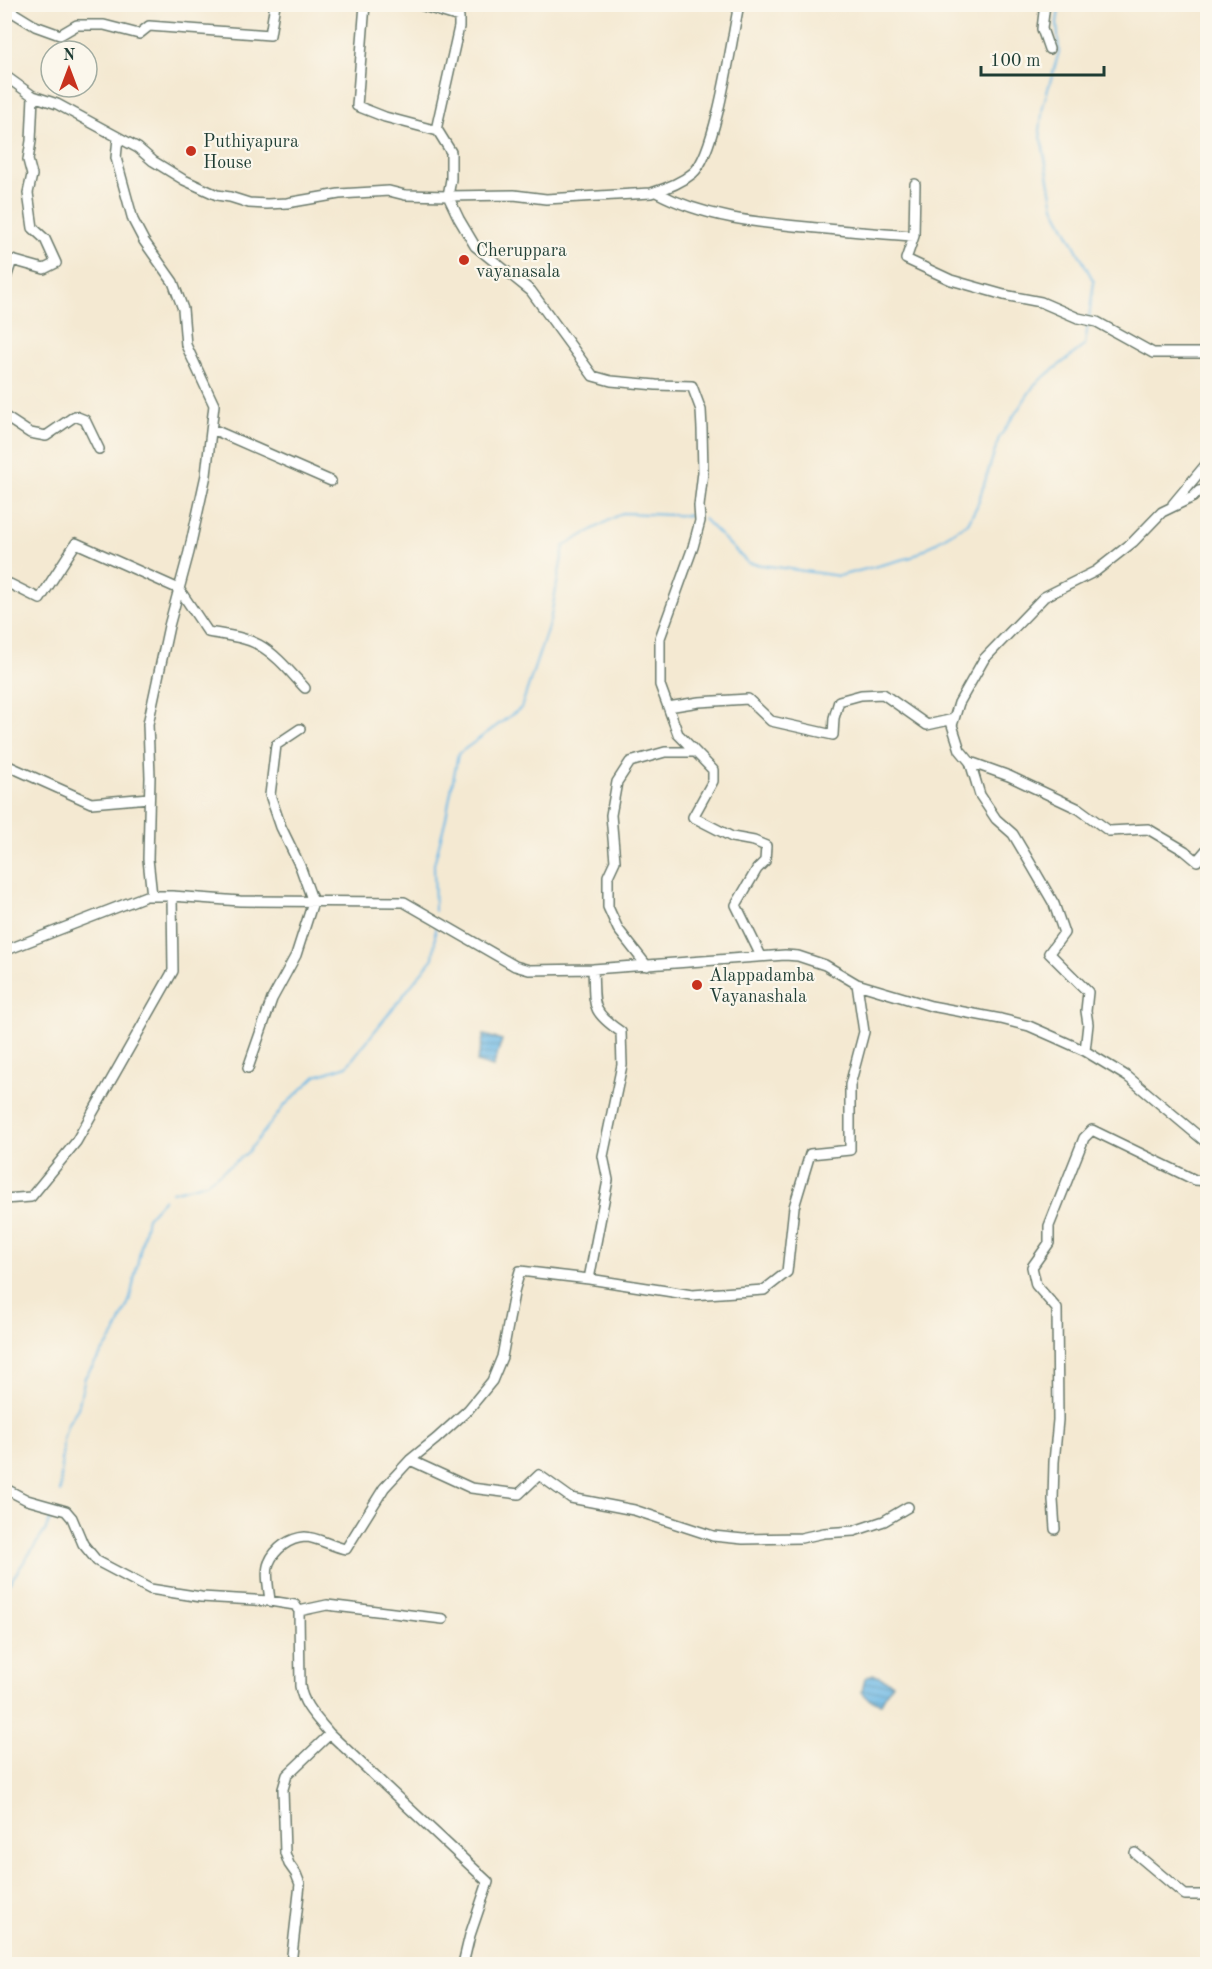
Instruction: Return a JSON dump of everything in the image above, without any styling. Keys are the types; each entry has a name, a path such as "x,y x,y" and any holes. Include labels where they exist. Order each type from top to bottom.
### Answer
{"street":[{"path":"4,7 35,26 60,35 77,25 104,25 140,34 149,26 270,35 275,4"},
{"path":"365,4 357,106 385,117 438,131 451,152 451,179 448,196 476,246 531,291 592,376 611,381 692,386 701,411 703,472 700,521 660,638 660,686 678,734 713,770 713,780 693,817 732,837 766,846 765,861 757,869 735,905 761,957"},
{"path":"417,4 459,16 459,27 436,130"},
{"path":"4,75 33,96 57,104 138,148 153,161 184,180 217,195 249,203 287,203 339,194 389,191 405,195 514,195 546,200 656,192 694,173 703,159 716,121 739,4"},
{"path":"1045,4 1042,29 1049,49"},
{"path":"4,284 12,260 45,269 56,263 45,239 33,228 28,193 32,175 28,160 33,96"},
{"path":"118,138 116,158 133,220 173,282 181,302 186,345 214,405 206,475 189,552 168,626 148,724 148,859 152,896"},
{"path":"915,184 914,236 906,259 951,280 1004,295 1041,302 1078,318 1097,322 1153,353 1208,353"},
{"path":"656,192 673,201 723,217 785,225 914,236"},
{"path":"4,416 30,432 46,436 75,416 85,420 99,448"},
{"path":"212,429 331,481"},
{"path":"1170,508 1208,462"},
{"path":"1085,1051 1088,992 1048,952 1064,933 1053,904 1013,834 996,819 980,795 970,762 960,750 952,725 959,703 984,659 1044,597 1096,572 1133,542 1162,512 1208,489"},
{"path":"4,585 10,584 40,599 76,543 179,589 208,632 232,636 259,645 278,660 305,688"},
{"path":"668,707 699,702 748,699 771,721 833,735 834,718 839,701 861,695 883,694 927,725 954,718"},
{"path":"248,1068 272,999 296,955 313,903 300,866 280,827 270,795 276,745 300,729"},
{"path":"647,966 618,929 608,907 608,876 615,861 611,815 617,782 630,762 665,752 694,752"},
{"path":"970,762 1009,776 1079,809 1109,831 1148,828 1197,861 1208,848"},
{"path":"4,764 91,803 149,798"},
{"path":"4,951 146,896 172,896 313,903 404,902 515,966 530,970 593,969 798,956 825,965 857,984 931,1006 1029,1026 1085,1051 1128,1077 1208,1144"},
{"path":"4,1198 31,1197 76,1142 173,971 172,896"},
{"path":"589,1279 608,1180 603,1156 622,1065 621,1032 604,1020 595,1008 593,969"},
{"path":"270,1600 268,1564 278,1550 288,1541 307,1537 336,1548 346,1549 384,1488 410,1460 468,1410 492,1382 502,1357 514,1288 520,1271 692,1295 764,1290 787,1272 794,1207 810,1154 850,1150 850,1085 864,1032 857,984"},
{"path":"1055,1529 1053,1500 1058,1420 1057,1309 1036,1285 1032,1267 1049,1243 1049,1226 1084,1138 1092,1130 1195,1180 1208,1181"},
{"path":"410,1460 471,1488 519,1494 539,1475 571,1498 634,1510 713,1536 743,1539 801,1538 824,1533 854,1531 884,1521 908,1507"},
{"path":"4,1488 27,1500 66,1511 72,1518 83,1544 97,1561 150,1589 201,1597 270,1600 295,1605 299,1611 302,1698 330,1734 488,1882 470,1935 463,1965"},
{"path":"299,1611 327,1605 443,1619"},
{"path":"291,1965 300,1884 288,1864 285,1853 283,1789 287,1775 330,1734"},
{"path":"1135,1853 1185,1895 1208,1895"}],"water":[{"path":"484,1035 502,1040 493,1067 477,1062"},
{"path":"873,1674 892,1683 881,1703 870,1700 862,1692 865,1678"}],"waterway":[{"path":"1060,4 1057,22 1059,52 1043,106 1040,131 1054,207 1094,282 1089,317"},
{"path":"704,519 748,563 839,576 912,557 968,523 977,506 999,438 1035,384 1085,345 1088,323"},
{"path":"435,911 434,864 446,818 458,754 521,708 550,621 564,546 622,513 697,516"},
{"path":"172,1192 206,1183 247,1153 285,1105 316,1076 347,1066 433,958 435,928"},
{"path":"60,1492 63,1440 68,1423 78,1408 85,1377 115,1334 130,1299 147,1218 164,1199"},
{"path":"4,1591 45,1531 53,1513"}],"place":[{"name":"Puthiyapura House","path":"191,151"},
{"name":"Cheruppara vayanasala","path":"464,260"},
{"name":"Alappadamba Vayanashala","path":"697,985"}]}
